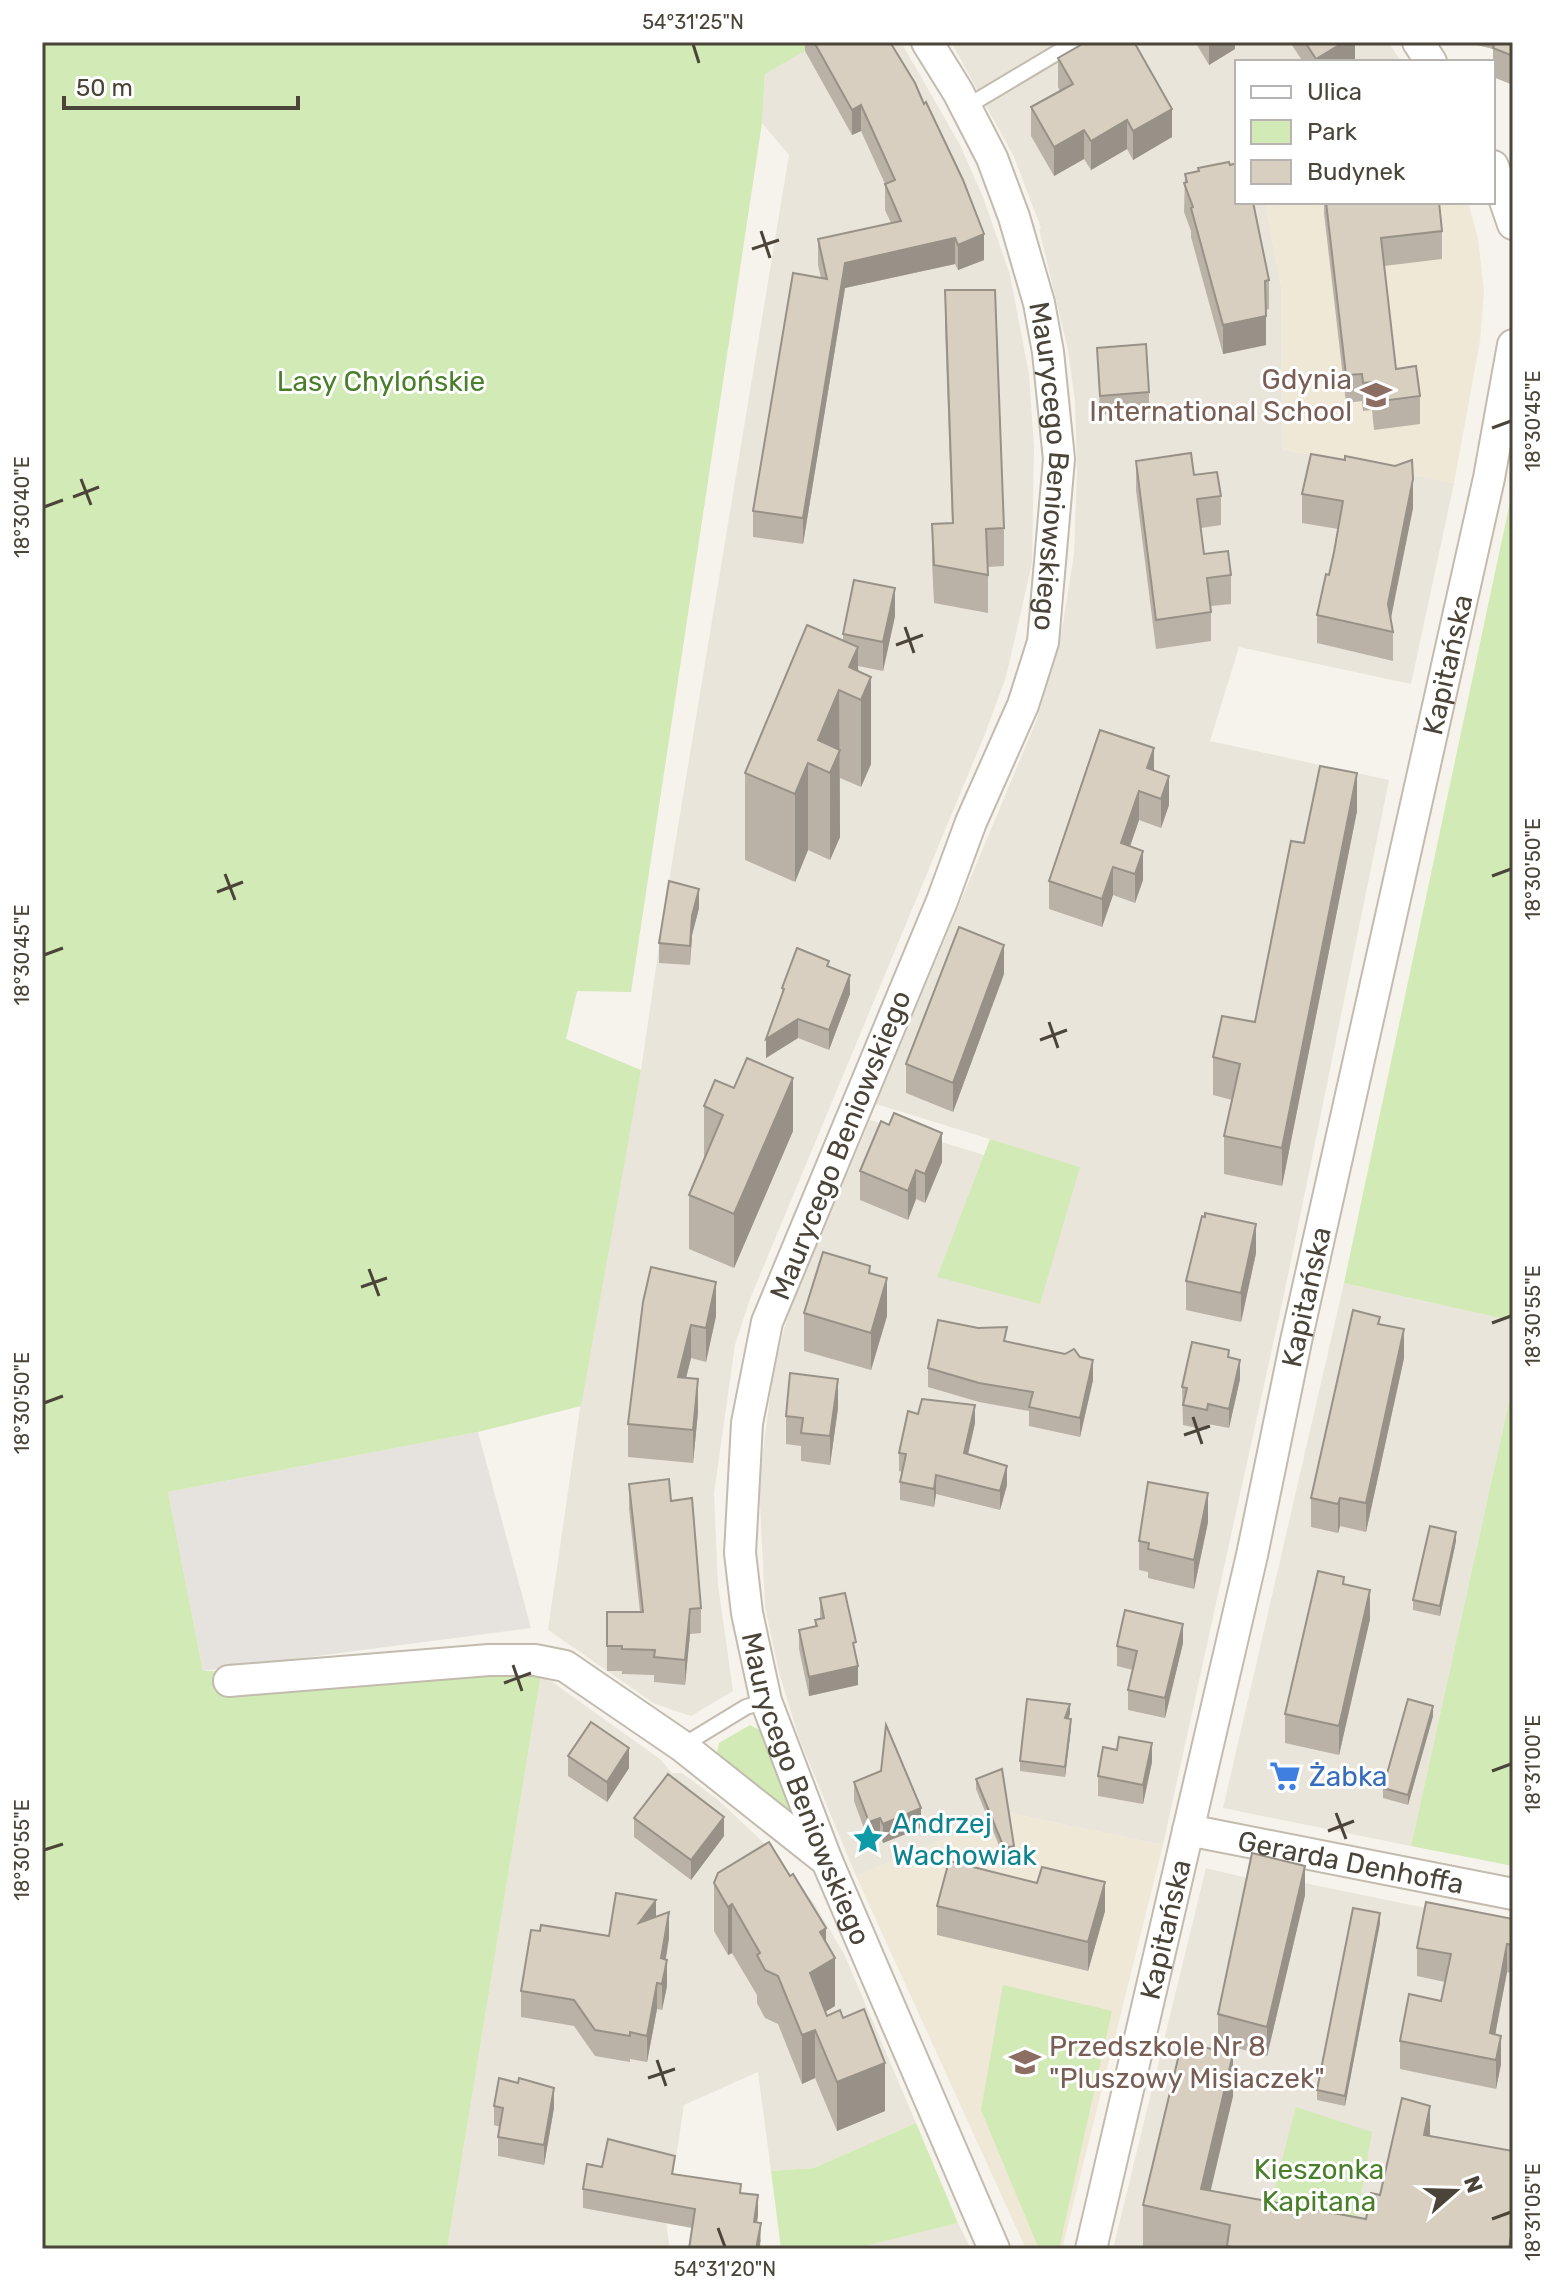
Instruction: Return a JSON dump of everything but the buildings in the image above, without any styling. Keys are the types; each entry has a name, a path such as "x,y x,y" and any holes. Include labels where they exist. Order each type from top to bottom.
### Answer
{"street":[{"name":"Maurycego Beniowskiego","path":"927,42 992,158 1014,217 1039,303 1048,352 1059,459 1043,642 1023,705 971,822 942,901 767,1322 747,1423 740,1553 747,1613 766,1701 827,1861 994,2249"},
{"path":"1418,42 1430,60"},
{"path":"1495,172 1513,224"},
{"name":"Kapitańska","path":"1091,2249 1252,1555 1296,1341 1489,478 1513,345"},
{"path":"229,1681 489,1660 535,1660 565,1666 682,1746 827,1861"},
{"name":"Gerarda Denhoffa","path":"1188,1830 1513,1894"}],"lane":[{"path":"966,107 1075,42"},
{"path":"682,1746 746,1707 766,1701"}],"shaded area":[{"path":"821,42 901,42 960,145 983,197 1010,275 1029,374 1034,447 1032,563 1006,677 985,734 750,1299 735,1345 714,1493 718,1585 733,1691 691,1716 655,1704 548,1630 585,1374 641,1070 666,899 789,155 762,123 765,74"},
{"path":"951,42 1388,42 1400,60 1235,60 1235,204 1265,204 1281,285 1282,449 1454,483 1411,684 1239,647 1210,741 1389,780 1286,1285 1163,1845 1009,1813 856,1876 799,1738 779,1672 765,1607 759,1482 773,1374 788,1314 870,1120 984,1155 938,1277 1080,1167 876,1104 1037,719 1062,629 1074,554 1077,472 1075,401 1068,350 1041,228 1014,157"},
{"name":"Gdynia International School","path":"1265,204 1469,204 1478,238 1484,291 1480,341 1454,483 1282,449 1281,285"},
{"path":"1344,1283 1513,1321 1513,1384 1411,1846 1223,1808"},
{"path":"478,1432 531,1628 203,1671 168,1492"},
{"path":"541,1674 660,1759 672,1773 682,1773 717,1799 764,1843 814,1903 844,1954 916,2123 814,2168 771,2171 758,2072 684,2105 666,2223 670,2249 447,2249"},
{"name":"Przedszkole Nr 8 \"Pluszowy Misiaczek\"","path":"1009,1813 1163,1845 1062,2249 1026,2249 856,1876"},
{"path":"1206,1868 1251,1879 1280,1878 1513,1926 1513,2249 1113,2249"},
{"path":"958,2223 971,2249 853,2249"}],"green space":[{"name":"Lasy Chylońskie","path":"42,42 808,42 807,50 765,74 762,123 631,992 577,991 566,1039 641,1070 581,1406 478,1432 168,1492 203,1671 541,1674 447,2249 42,2249"},
{"path":"1513,488 1513,1321 1344,1283"},
{"path":"990,1139 1080,1167 1040,1304 937,1277"},
{"path":"1513,1384 1513,1866 1411,1846"},
{"path":"750,1725 761,1731 792,1805 790,1813 787,1814 717,1752 719,1743"},
{"path":"1003,1985 1112,2011 1059,2249 1039,2249 981,2110"},
{"name":"Kieszonka Kapitana","path":"1296,2107 1372,2132 1353,2241 1265,2225"},
{"path":"916,2123 958,2223 853,2249 781,2249 771,2171 814,2168"}],"place":[{"name":"Gdynia International School","path":"1376,395"},
{"name":"Żabka","path":"1285,1776"},
{"name":"Andrzej Wachowiak","path":"868,1839"},
{"name":"Przedszkole Nr 8 \"Pluszowy Misiaczek\"","path":"1025,2062"}]}
